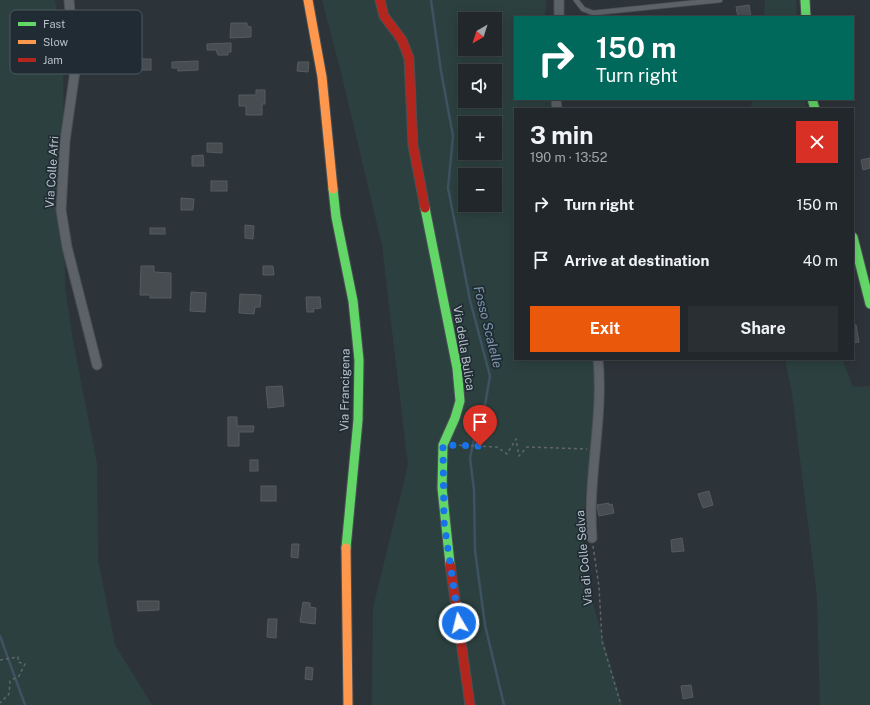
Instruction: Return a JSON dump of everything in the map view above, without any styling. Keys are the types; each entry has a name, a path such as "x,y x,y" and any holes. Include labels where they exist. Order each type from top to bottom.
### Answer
{"street":[{"name":"Via Colle Afri","path":"69,0 70,10"},
{"name":"Via Francigena","path":"308,0 322,77 336,217 354,314 359,367 358,420 346,546 348,705"},
{"name":"Via della Bulica","path":"380,0 384,16 402,40 409,58 414,149 456,362 460,401 455,418 443,445 442,461 444,522 470,705"},
{"path":"559,0 559,16"},
{"path":"805,0 806,16"},
{"name":"Via Colle Afri","path":"75,74 65,141 60,202 61,217 97,365"},
{"path":"854,241 870,304"},
{"name":"Via di Colle Selva","path":"592,538 591,505 599,392 598,360"}],"lane":[{"path":"576,0 585,11 596,13 720,0"}],"path":[{"path":"443,445 497,447 507,454 516,439 519,456 527,447 595,450"},
{"name":"Via di Colle Selva","path":"592,538 599,587 602,641 621,705"},
{"path":"0,660 18,657 18,662 25,664 19,676 10,681 9,694 0,703"}],"green space":[{"path":"0,0 55,0 56,10 10,10 10,74 63,74 65,287 73,341 97,464 98,560 115,645 152,705 0,705"},
{"path":"322,0 546,0 545,16 514,16 514,100 553,100 555,108 514,108 514,360 594,360 598,422 588,471 582,534 594,607 622,705 372,705 373,608 408,465 382,245 341,72"},
{"path":"765,0 796,0 797,16 764,16"},
{"path":"753,100 804,100 807,108 750,108"},
{"path":"785,360 842,360 853,387 870,386 870,705 820,705 817,596 792,393"}],"building":[{"path":"749,5 751,16 738,16 736,7"},
{"path":"231,23 247,23 247,26 251,27 251,37 230,38"},
{"path":"231,43 231,52 228,52 228,55 218,55 216,50 207,50 207,44"},
{"path":"142,59 151,59 151,70 142,70"},
{"path":"198,61 198,70 178,71 178,68 172,68 172,62"},
{"path":"298,62 309,62 308,72 297,71"},
{"path":"256,90 265,90 265,104 262,104 262,115 246,115 246,106 239,106 239,95 256,95"},
{"path":"207,143 222,143 222,153 207,152"},
{"path":"203,155 204,166 192,166 192,156"},
{"path":"870,158 870,168 863,170 861,160"},
{"path":"211,181 227,181 227,191 211,191"},
{"path":"181,198 194,199 193,210 181,210"},
{"path":"245,225 254,226 253,239 245,238"},
{"path":"150,228 165,228 165,234 150,234"},
{"path":"141,266 154,266 154,272 171,273 171,298 150,298 150,295 140,295"},
{"path":"263,266 273,266 274,275 263,275"},
{"path":"191,292 206,293 205,312 190,311"},
{"path":"240,294 261,295 260,307 255,307 254,314 239,313"},
{"path":"306,297 320,297 321,308 313,309 314,312 307,312"},
{"path":"854,325 856,325 859,342 854,343"},
{"path":"282,386 284,406 268,408 266,387"},
{"path":"228,417 237,417 237,426 254,426 253,432 239,432 239,446 228,446"},
{"path":"250,460 258,460 258,471 250,471"},
{"path":"261,486 276,486 276,501 261,501"},
{"path":"709,491 713,505 703,508 698,494"},
{"path":"609,503 609,505 612,504 614,513 599,516 597,505"},
{"path":"682,538 684,551 672,552 671,540"},
{"path":"292,544 299,544 298,558 291,557"},
{"path":"137,601 159,601 159,610 138,611"},
{"path":"303,602 310,603 310,607 316,608 315,624 300,622"},
{"path":"268,619 277,619 276,638 267,637"},
{"path":"306,667 313,668 312,680 305,679"},
{"path":"691,685 693,697 683,699 681,686"}],"waterway":[{"name":"Fosso Scalelle","path":"431,0 441,71 453,136 448,188 470,300 490,376 485,405 475,435 470,458 474,490 475,550 485,625 504,705"},
{"path":"0,636 25,705"}],"traffic: fast":[{"path":"805,0 806,16"},
{"path":"812,100 815,108"},
{"path":"333,189 336,217 353,301 359,360 358,420 346,548"},
{"path":"425,208 457,368 460,401 455,418 443,445 442,488 450,564"},
{"path":"854,241 870,304"}],"traffic: slow":[{"path":"308,0 322,77 333,189"},
{"path":"346,548 348,705"}],"traffic: jam":[{"path":"380,0 384,16 402,40 409,58 413,145 425,208"},
{"path":"450,564 470,705"}],"route":[{"path":"459,623 444,522 442,488 443,445 480,446"}]}
